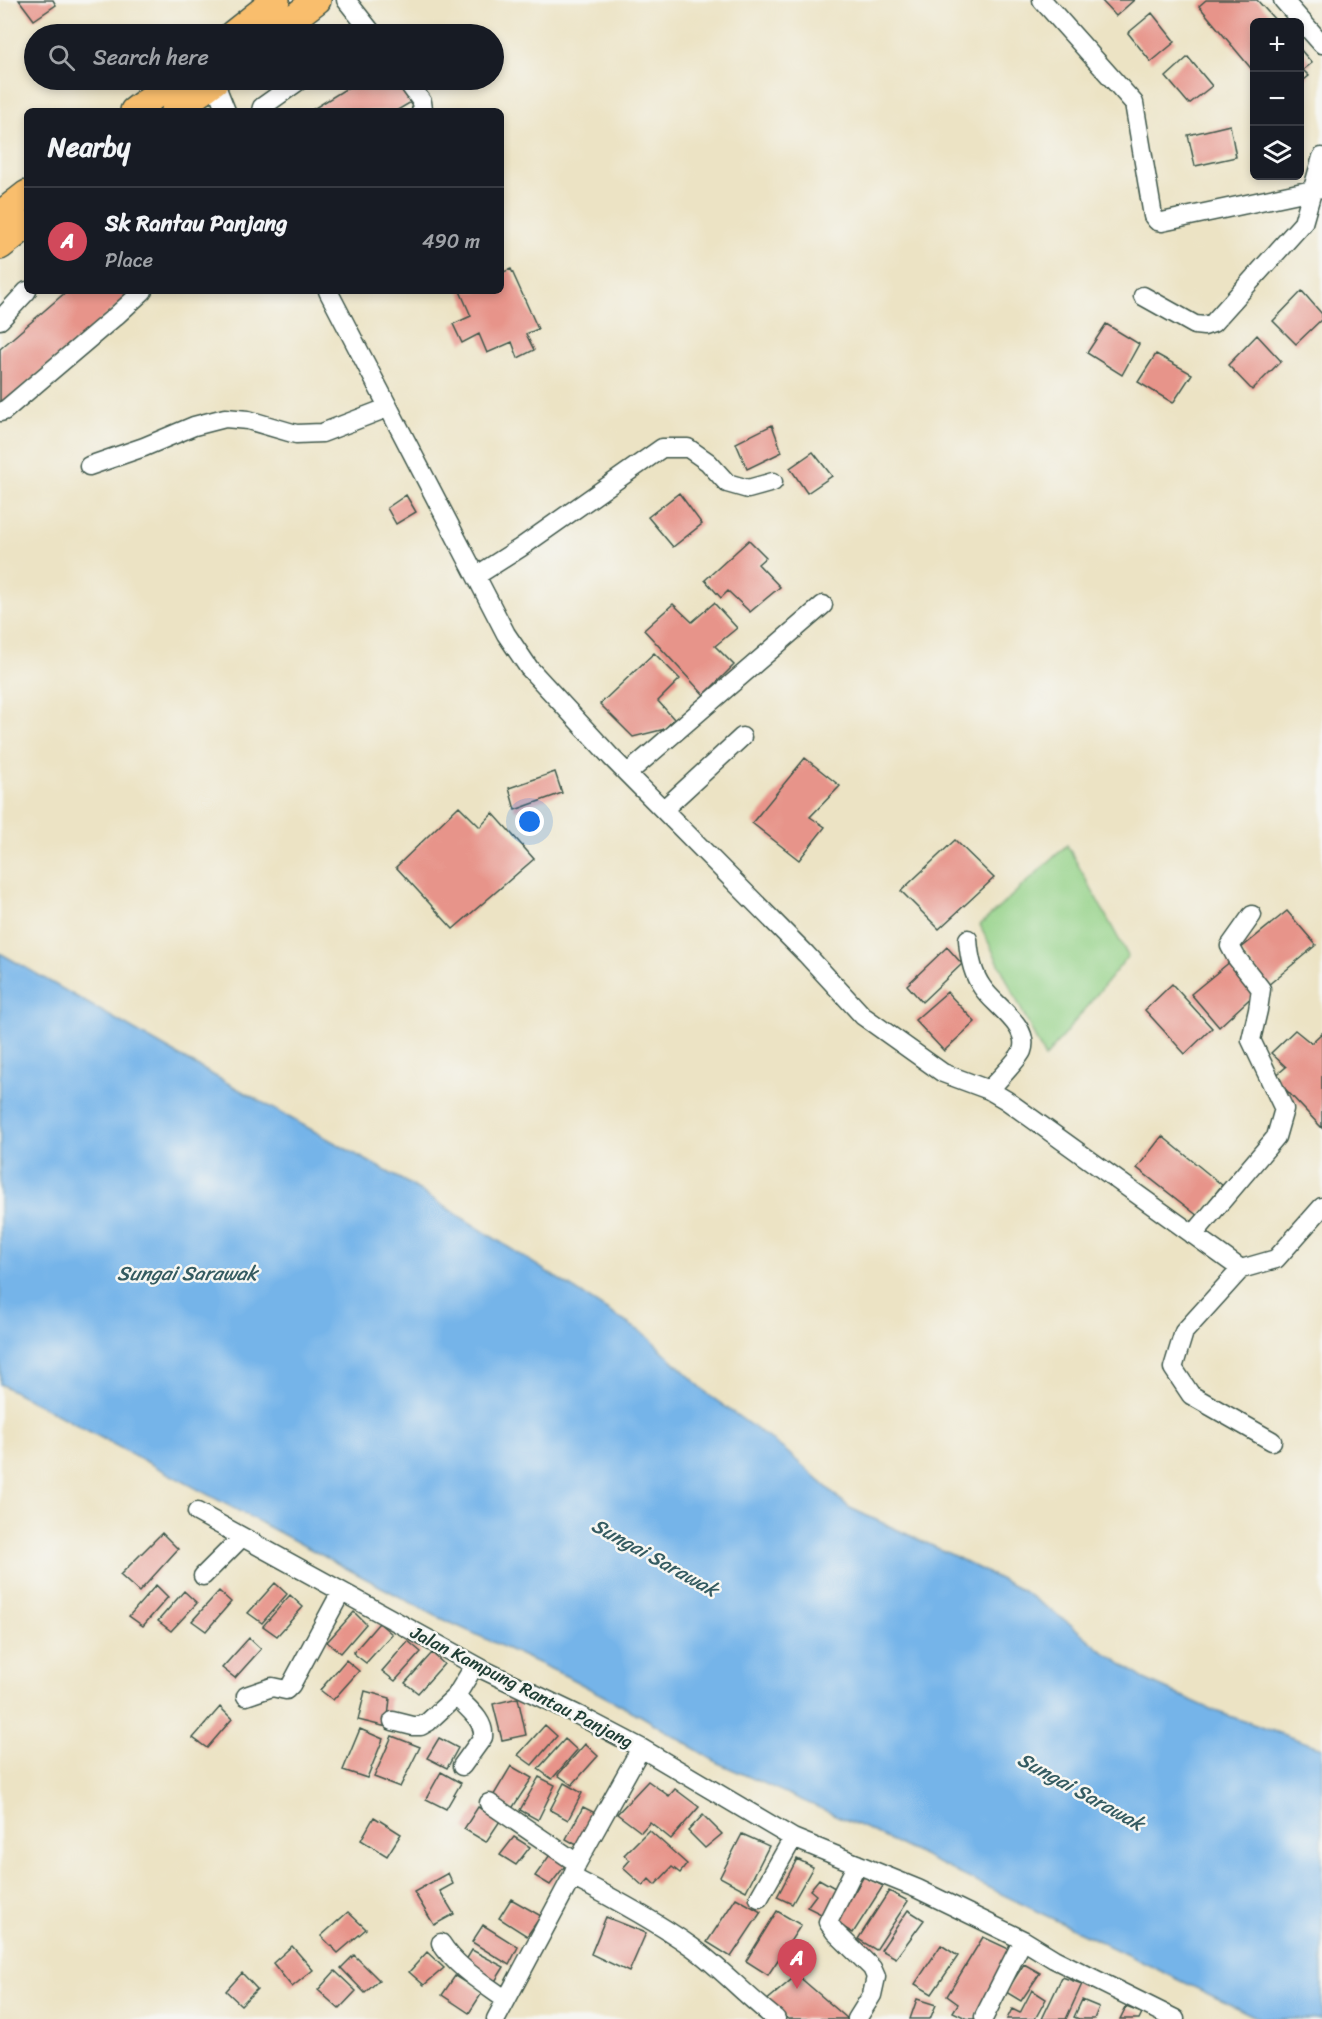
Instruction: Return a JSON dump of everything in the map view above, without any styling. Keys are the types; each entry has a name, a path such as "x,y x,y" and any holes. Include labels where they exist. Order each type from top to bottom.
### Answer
{"highway":[{"path":"246,24 276,0"},
{"path":"286,24 317,0"},
{"path":"138,108 162,90"},
{"path":"179,108 202,90"},
{"path":"0,215 24,196"},
{"path":"0,246 24,227"}],"street":[{"path":"346,0 364,24"},
{"path":"1042,0 1134,103 1154,216 1157,221 1162,222 1317,188"},
{"path":"1283,0 1322,44"},
{"path":"219,90 225,108"},
{"path":"262,108 283,90"},
{"path":"413,90 422,102 423,108"},
{"path":"1143,296 1195,325 1204,326 1213,323 1303,223 1317,188 1322,157"},
{"path":"0,320 24,294"},
{"path":"1,414 140,294"},
{"path":"330,294 506,634 529,668 628,773 806,954 863,1016 943,1073 989,1090 1006,1100 1241,1269"},
{"path":"89,466 144,447 194,426 225,418 248,420 296,434 322,433 387,408"},
{"path":"476,576 520,548 662,447 688,448 708,462 728,483 748,489 773,482"},
{"path":"628,773 823,604"},
{"path":"664,809 742,737"},
{"path":"1193,1235 1276,1137 1284,1109 1251,1040 1261,989 1230,946 1252,915"},
{"path":"968,939 970,957 982,988 1015,1022 1023,1039 1022,1052 989,1090"},
{"path":"1272,1441 1191,1395 1173,1368 1185,1332 1241,1269 1276,1259 1322,1207"},
{"name":"Jalan Kampung Rantau Panjang","path":"197,1512 475,1665 641,1748 496,2019"},
{"path":"203,1576 241,1538"},
{"path":"246,1696 272,1687 286,1690 291,1685 341,1592"},
{"path":"393,1721 421,1726 456,1696 475,1665"},
{"path":"456,1696 475,1716 483,1731 483,1737 462,1767"},
{"path":"641,1748 793,1838 918,1889 1023,1940 1054,1959 1175,2019"},
{"path":"489,1803 574,1870 692,1947 777,2019"},
{"path":"759,1898 793,1838"},
{"path":"857,1864 828,1922 830,1927 875,1973 876,1980 872,1995 857,2019"},
{"path":"984,2017 1023,1940"},
{"path":"441,1943 447,1953 463,1968 506,2000"}],"green space":[{"path":"1067,845 1128,956 1045,1058 980,925"}],"water":[{"name":"Sungai Sarawak","path":"0,953 411,1185 646,1335 709,1395 785,1450 850,1508 1021,1590 1144,1679 1215,1711 1322,1748 1322,2019 1260,2019 869,1830 718,1763 643,1717 566,1676 436,1616 0,1384"}],"building":[{"path":"19,0 53,0 56,5 34,20"},
{"path":"1101,0 1134,0 1116,16"},
{"path":"1206,0 1257,0 1273,18 1250,18 1250,67 1199,6"},
{"path":"1152,13 1175,42 1151,62 1128,33"},
{"path":"1304,54 1312,63 1304,69"},
{"path":"1188,57 1212,86 1189,104 1166,77"},
{"path":"344,90 406,90 413,101 401,108 315,108"},
{"path":"1230,125 1236,157 1195,166 1188,135"},
{"path":"511,269 538,329 526,334 534,350 518,358 512,342 487,353 479,334 462,343 453,324 471,316 461,294 504,294 504,272"},
{"path":"1302,291 1322,314 1322,319 1296,344 1273,321"},
{"path":"64,294 131,294 3,404 0,401 0,349"},
{"path":"1106,324 1139,344 1122,375 1087,353"},
{"path":"1257,335 1281,361 1252,390 1228,365"},
{"path":"1156,354 1192,374 1173,403 1138,382"},
{"path":"772,425 782,452 747,469 736,443"},
{"path":"813,452 832,476 807,493 790,468"},
{"path":"679,493 702,524 673,547 648,517"},
{"path":"406,495 416,512 396,524 387,508"},
{"path":"749,540 766,557 758,564 780,587 750,612 728,591 721,598 705,580"},
{"path":"714,603 737,628 715,646 734,665 704,695 644,630 673,604 692,622"},
{"path":"654,653 680,679 658,701 674,719 665,729 633,737 600,704"},
{"path":"805,758 840,786 810,817 825,827 799,860 752,823"},
{"path":"555,772 562,793 515,810 509,788"},
{"path":"459,806 480,827 493,813 534,859 453,929 396,867"},
{"path":"955,840 994,878 939,929 901,891"},
{"path":"1287,911 1316,945 1267,986 1240,949"},
{"path":"947,947 962,964 922,1002 907,985"},
{"path":"1231,961 1257,992 1219,1027 1191,994"},
{"path":"1172,984 1212,1028 1185,1054 1145,1010"},
{"path":"947,992 975,1022 944,1051 915,1020"},
{"path":"1295,1030 1311,1043 1322,1033 1322,1128 1274,1077 1286,1067 1271,1053"},
{"path":"1162,1136 1222,1185 1198,1216 1137,1168"},
{"path":"162,1533 178,1549 139,1592 120,1575"},
{"path":"275,1583 287,1594 262,1623 248,1613"},
{"path":"156,1585 168,1597 143,1626 129,1616"},
{"path":"184,1591 197,1603 171,1631 158,1621"},
{"path":"219,1591 231,1602 206,1631 192,1621"},
{"path":"290,1595 303,1607 277,1636 263,1626"},
{"path":"354,1612 366,1624 341,1653 327,1642"},
{"path":"379,1623 392,1634 366,1663 353,1653"},
{"path":"249,1638 261,1649 235,1678 222,1668"},
{"path":"408,1641 421,1652 395,1681 382,1671"},
{"path":"432,1653 444,1664 418,1693 405,1683"},
{"path":"346,1660 359,1671 333,1700 320,1690"},
{"path":"365,1691 390,1698 387,1727 358,1720"},
{"path":"518,1698 526,1735 502,1740 493,1704"},
{"path":"220,1707 232,1719 207,1748 193,1738"},
{"path":"545,1725 557,1736 532,1765 518,1755"},
{"path":"360,1729 383,1739 367,1778 343,1770"},
{"path":"392,1736 420,1747 400,1787 374,1777"},
{"path":"439,1738 458,1748 447,1768 427,1758"},
{"path":"565,1739 577,1750 552,1779 538,1769"},
{"path":"585,1744 598,1756 572,1785 558,1775"},
{"path":"511,1766 532,1778 511,1810 492,1798"},
{"path":"441,1772 461,1783 446,1809 426,1799"},
{"path":"539,1777 555,1785 538,1820 520,1810"},
{"path":"648,1781 669,1796 675,1789 699,1807 671,1839 650,1822 641,1832 617,1814"},
{"path":"564,1783 582,1793 568,1820 550,1810"},
{"path":"478,1807 500,1821 486,1842 464,1829"},
{"path":"583,1807 601,1816 582,1848 566,1839"},
{"path":"703,1815 722,1834 705,1848 688,1831"},
{"path":"374,1817 401,1834 387,1856 361,1840"},
{"path":"649,1830 687,1864 680,1873 672,1867 655,1885 649,1879 643,1886 623,1868 630,1860 624,1855"},
{"path":"742,1834 769,1846 746,1891 720,1877"},
{"path":"514,1837 530,1847 516,1865 500,1855"},
{"path":"552,1852 568,1862 550,1885 535,1876"},
{"path":"797,1859 813,1867 792,1904 777,1897"},
{"path":"448,1873 453,1884 440,1891 454,1914 434,1925 414,1892"},
{"path":"864,1876 883,1886 853,1933 836,1923"},
{"path":"819,1879 842,1892 827,1917 807,1907 816,1895 810,1890"},
{"path":"889,1891 908,1901 876,1950 858,1939"},
{"path":"736,1898 761,1912 731,1957 707,1942"},
{"path":"511,1899 541,1916 527,1936 499,1918"},
{"path":"908,1910 924,1920 896,1958 881,1950"},
{"path":"777,1911 801,1925 768,1975 746,1961"},
{"path":"348,1912 366,1929 338,1953 321,1936"},
{"path":"606,1917 646,1933 629,1972 591,1954"},
{"path":"483,1925 518,1947 509,1965 472,1942"},
{"path":"983,1937 1013,1951 974,2019 968,2019 953,2012 958,2004 947,1996"},
{"path":"941,1945 958,1956 932,1994 915,1984"},
{"path":"292,1946 313,1970 292,1987 273,1963"},
{"path":"472,1950 504,1967 494,1983 463,1965"},
{"path":"427,1952 444,1968 424,1985 409,1972"},
{"path":"354,1955 379,1980 365,1993 341,1968"},
{"path":"1024,1964 1040,1973 1021,2001 1006,1992"},
{"path":"335,1971 356,1991 339,2009 318,1990"},
{"path":"242,1973 257,1989 241,2005 226,1991"},
{"path":"797,1975 848,2019 788,2019 765,2002"},
{"path":"455,1976 482,1993 469,2013 442,1995"},
{"path":"1062,1977 1082,1984 1066,2019 1042,2019"},
{"path":"1032,1990 1046,1999 1035,2019 1007,2019 1012,2009 1020,2013"},
{"path":"917,1999 936,2005 930,2019 910,2019"},
{"path":"1082,2000 1099,2007 1094,2019 1074,2017"},
{"path":"1126,2007 1142,2013 1139,2019 1120,2019"}],"place":[{"name":"Sk Rantau Panjang","path":"797,1989"}]}
